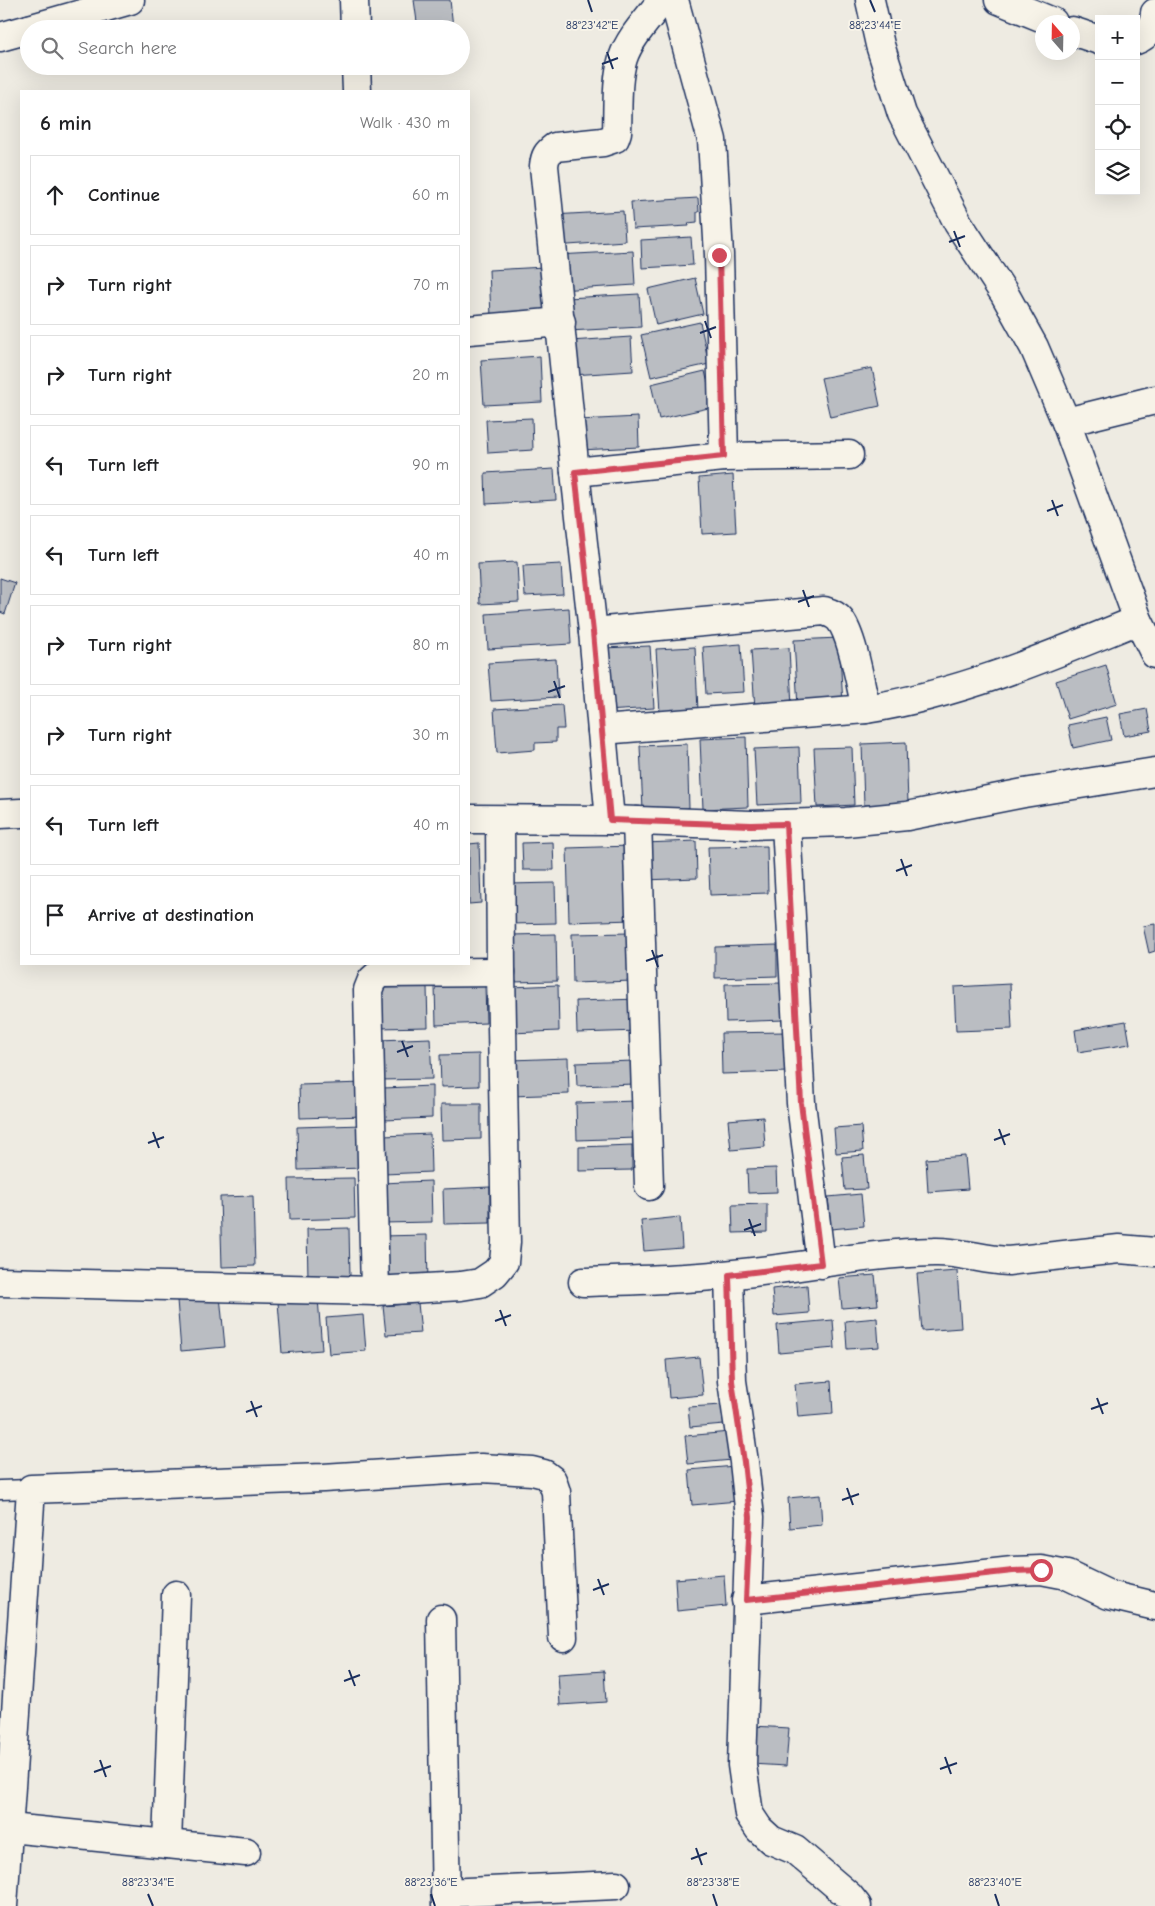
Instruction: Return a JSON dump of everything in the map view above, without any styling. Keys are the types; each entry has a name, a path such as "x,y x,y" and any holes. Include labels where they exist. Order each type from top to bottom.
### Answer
{"street":[{"path":"59,20 126,0"},
{"path":"354,0 355,20"},
{"path":"610,820 593,632 544,166 545,157 555,147 603,142 615,138 623,57 631,42 662,0"},
{"path":"674,0 713,148 719,255 724,456"},
{"path":"870,0 880,45 902,114 958,223 1004,293 1034,347 1066,422 1138,620 1155,654"},
{"path":"999,0 1036,15"},
{"path":"1140,37 1148,32 1154,21 1155,13"},
{"path":"0,37 20,31"},
{"path":"1080,34 1095,39"},
{"path":"356,75 357,90"},
{"path":"470,330 561,322"},
{"path":"1066,422 1155,400"},
{"path":"575,472 724,456 849,455"},
{"path":"593,632 824,610 834,614 842,622 848,636 866,710"},
{"path":"602,730 866,710 934,694 1033,663 1138,620"},
{"path":"470,819 610,820 751,825 846,822 907,816 1024,793 1155,772"},
{"path":"0,814 20,813"},
{"path":"0,1282 376,1291 461,1286 480,1283 496,1273 504,1262 506,1242 500,820"},
{"path":"637,821 649,1186"},
{"path":"786,824 801,1103 821,1264"},
{"path":"376,1291 368,990 372,980 380,974 501,972"},
{"path":"584,1282 729,1275 934,1252 960,1253 992,1260 1008,1261 1111,1250 1155,1252"},
{"path":"729,1275 732,1381 750,1517 742,1765 749,1814 759,1829 770,1840 795,1850 849,1896 857,1906"},
{"path":"3,1906 4,1828 30,1490 323,1478 481,1468 532,1471 544,1474 552,1480 556,1492 564,1637"},
{"path":"746,1600 1013,1571 1041,1570 1067,1576 1109,1595 1155,1606"},
{"path":"167,1844 176,1595"},
{"path":"441,1619 446,1900 616,1885"},
{"path":"4,1828 246,1852"}],"lane":[{"path":"0,1490 30,1490"}],"building":[{"path":"414,0 450,0 452,20 417,20"},
{"path":"698,198 699,212 697,212 697,222 688,223 689,226 633,229 631,202"},
{"path":"623,211 625,241 554,246 553,215"},
{"path":"691,237 693,265 642,268 641,240"},
{"path":"633,251 635,285 559,290 557,255"},
{"path":"545,267 548,314 491,317 489,270"},
{"path":"695,278 703,314 656,325 648,289"},
{"path":"639,294 641,327 569,331 567,298"},
{"path":"700,322 709,364 651,377 641,335"},
{"path":"631,337 633,371 572,375 570,341"},
{"path":"540,356 542,402 484,405 481,360"},
{"path":"872,368 880,406 830,417 821,378"},
{"path":"705,371 713,407 659,419 651,384"},
{"path":"638,417 639,447 581,450 579,420"},
{"path":"532,418 533,450 488,453 486,420"},
{"path":"554,469 556,500 486,504 485,473"},
{"path":"733,475 736,532 702,534 699,478"},
{"path":"517,562 519,602 480,604 478,564"},
{"path":"561,564 563,594 525,596 523,566"},
{"path":"0,578 15,583 5,614 0,612"},
{"path":"569,608 571,644 488,649 486,614"},
{"path":"839,638 843,704 798,707 794,640"},
{"path":"741,644 744,692 706,694 703,647"},
{"path":"650,646 654,708 606,711 603,648"},
{"path":"695,647 698,711 660,713 656,649"},
{"path":"789,648 792,707 755,709 751,650"},
{"path":"556,659 558,697 491,701 488,663"},
{"path":"1106,665 1117,704 1068,719 1056,681"},
{"path":"562,705 564,729 556,729 556,742 535,743 535,750 497,753 494,709"},
{"path":"1147,709 1151,731 1124,736 1120,714"},
{"path":"1106,717 1111,740 1073,748 1068,725"},
{"path":"746,737 748,807 703,809 700,739"},
{"path":"906,742 908,804 864,805 862,744"},
{"path":"687,744 689,808 643,810 640,746"},
{"path":"799,747 801,803 757,805 754,749"},
{"path":"852,747 854,805 817,807 814,748"},
{"path":"696,841 697,878 645,880 644,843"},
{"path":"553,842 554,870 523,870 522,843"},
{"path":"479,843 481,903 470,904 470,844"},
{"path":"631,846 633,920 569,922 567,848"},
{"path":"767,846 768,893 710,895 708,847"},
{"path":"555,883 556,923 511,924 509,884"},
{"path":"1155,924 1155,951 1149,953 1143,926"},
{"path":"631,933 633,981 573,983 572,934"},
{"path":"556,934 557,981 512,982 511,935"},
{"path":"777,945 777,976 715,978 715,947"},
{"path":"782,983 784,1020 726,1022 725,984"},
{"path":"1010,984 1012,1029 956,1031 954,987"},
{"path":"485,985 486,1023 436,1025 435,986"},
{"path":"558,985 559,1031 511,1033 510,987"},
{"path":"427,987 428,1027 379,1028 378,988"},
{"path":"639,999 639,1031 577,1033 576,1001"},
{"path":"1126,1021 1130,1044 1078,1052 1075,1030"},
{"path":"787,1032 788,1072 722,1074 721,1033"},
{"path":"430,1038 432,1079 380,1080 379,1040"},
{"path":"479,1054 479,1086 441,1087 440,1055"},
{"path":"568,1058 569,1094 512,1096 511,1060"},
{"path":"634,1061 635,1084 577,1086 576,1063"},
{"path":"364,1083 365,1116 300,1118 299,1085"},
{"path":"432,1086 432,1118 384,1120 383,1088"},
{"path":"636,1101 637,1138 577,1140 576,1103"},
{"path":"441,1104 481,1104 481,1139 442,1140"},
{"path":"763,1117 765,1147 731,1150 728,1120"},
{"path":"362,1125 364,1168 298,1170 297,1127"},
{"path":"861,1126 863,1151 836,1153 834,1128"},
{"path":"430,1134 431,1172 384,1174 383,1136"},
{"path":"632,1145 632,1170 579,1171 579,1147"},
{"path":"864,1155 867,1189 845,1190 842,1157"},
{"path":"965,1156 968,1189 928,1192 926,1159"},
{"path":"776,1168 777,1192 748,1193 747,1169"},
{"path":"354,1178 355,1218 290,1220 289,1179"},
{"path":"431,1181 432,1222 383,1223 381,1183"},
{"path":"490,1187 490,1223 444,1224 443,1189"},
{"path":"861,1194 864,1226 831,1229 828,1197"},
{"path":"253,1196 255,1266 222,1267 220,1197"},
{"path":"767,1204 767,1232 733,1233 732,1205"},
{"path":"680,1217 682,1248 644,1251 641,1221"},
{"path":"349,1228 350,1277 308,1278 307,1229"},
{"path":"427,1235 428,1282 381,1283 380,1236"},
{"path":"957,1271 961,1328 922,1331 917,1274"},
{"path":"875,1275 878,1305 842,1308 839,1278"},
{"path":"807,1285 809,1313 774,1316 772,1289"},
{"path":"220,1296 225,1347 181,1351 177,1300"},
{"path":"318,1298 322,1350 282,1353 278,1302"},
{"path":"418,1303 421,1333 386,1335 383,1306"},
{"path":"363,1315 366,1351 329,1354 326,1318"},
{"path":"877,1318 879,1347 847,1349 845,1321"},
{"path":"833,1320 835,1348 779,1353 777,1325"},
{"path":"699,1357 703,1395 669,1398 666,1360"},
{"path":"831,1381 833,1414 798,1417 795,1384"},
{"path":"723,1405 724,1424 690,1427 688,1407"},
{"path":"730,1432 732,1460 688,1464 685,1436"},
{"path":"735,1466 738,1501 692,1505 689,1470"},
{"path":"820,1495 822,1525 790,1528 788,1498"},
{"path":"724,1575 726,1606 677,1611 675,1579"},
{"path":"604,1671 606,1702 560,1705 558,1674"},
{"path":"753,1726 789,1728 786,1766 750,1764"}],"route":[{"path":"719,255 724,456 575,472 601,708 610,820 751,825 786,824 801,1103 821,1264 729,1275 732,1381 750,1517 746,1600 1013,1571 1041,1570"}]}
